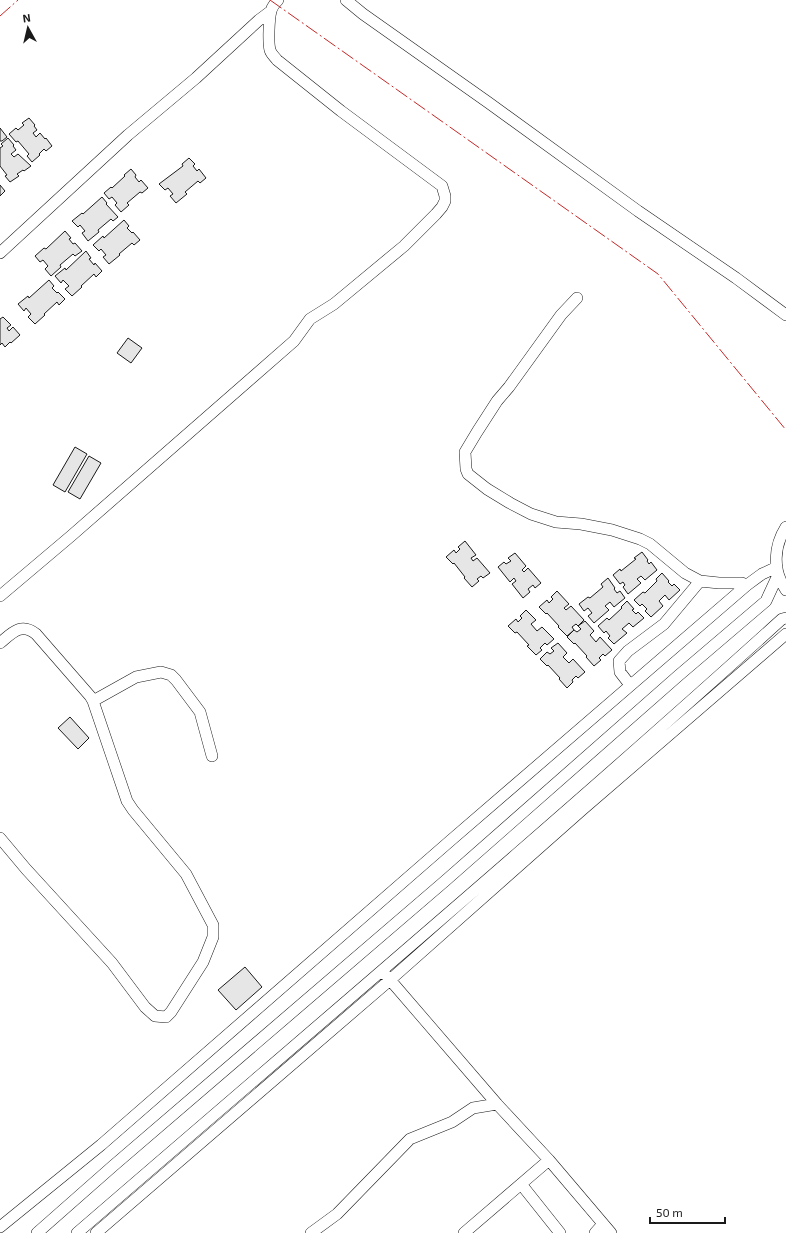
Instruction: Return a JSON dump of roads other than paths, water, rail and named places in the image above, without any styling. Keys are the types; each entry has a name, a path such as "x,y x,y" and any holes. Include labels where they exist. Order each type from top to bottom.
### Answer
{"street":[{"path":"0,253 128,135 196,78 259,20 271,11 278,0"},
{"path":"346,0 363,14 502,112 638,211 736,278 786,315"},
{"path":"0,596 294,341 310,319 334,304 394,255 442,207 445,196 442,186 341,111 277,60 270,50 269,44 271,11"},
{"path":"577,298 497,401 477,432 465,452 467,472 487,489 531,514 556,522 581,524 612,530 645,541 685,573 700,581 742,583 747,585"},
{"path":"786,527 778,543 776,560 778,571 786,590"},
{"path":"0,1227 101,1144 747,585 762,574 778,571"},
{"path":"37,1233 766,601 778,571"},
{"path":"630,685 620,672 619,661 628,651 664,624 700,581"},
{"path":"77,1233 382,971 696,697 782,619 786,618"},
{"path":"0,643 18,629 24,628 31,630 75,679 93,702 127,801 190,879 213,925 213,937 203,962 171,1012 166,1017 155,1016 145,1007 112,963 26,869 0,838"},
{"path":"96,1233 390,980 576,815 786,634"},
{"path":"93,702 136,677 161,672 171,675 200,712 212,756"},
{"path":"382,971 497,1104 550,1160 610,1233"},
{"path":"312,1233 337,1214 410,1139 452,1122 473,1108 497,1104"},
{"path":"464,1233 550,1160"},
{"path":"521,1184 560,1233"},
{"path":"595,1233 603,1224"}]}
